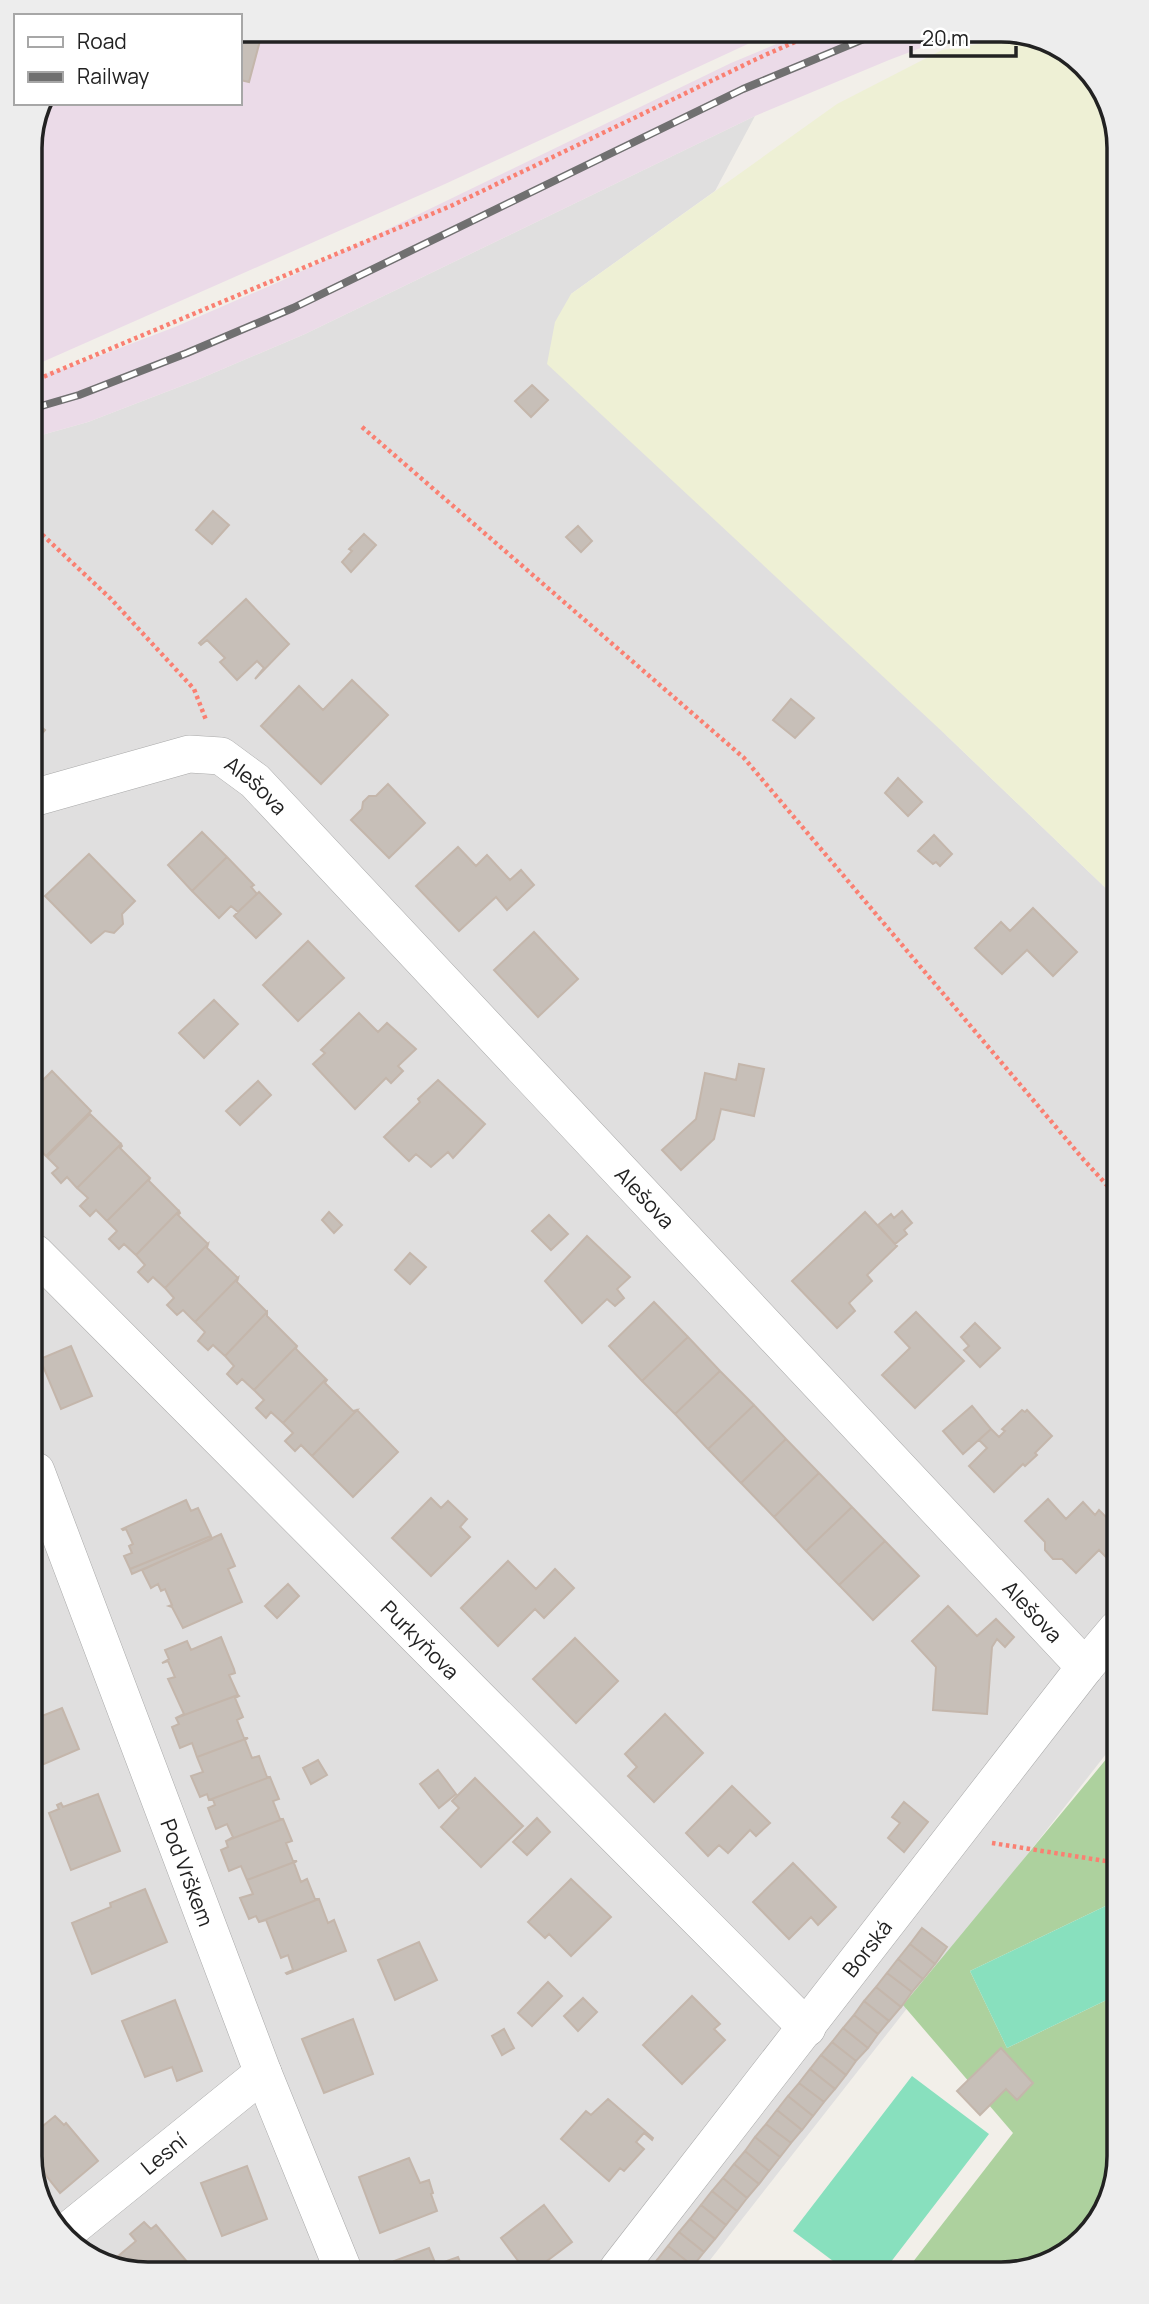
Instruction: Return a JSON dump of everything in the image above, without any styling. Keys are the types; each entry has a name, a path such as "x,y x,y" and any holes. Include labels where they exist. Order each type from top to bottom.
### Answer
{"street":[{"path":"42,796 205,755"},
{"name":"Alešova","path":"205,755 256,781 1085,1667"},
{"name":"Purkyňova","path":"42,1260 807,2028"},
{"name":"Pod Vrškem","path":"42,1487 264,2073 340,2262"},
{"name":"Borská","path":"623,2262 1107,1641"},
{"name":"Lesní","path":"71,2228 264,2073"}],"path":[{"path":"42,377 453,205 795,42"},
{"path":"362,427 744,758 1107,1185"},
{"path":"42,534 111,599 194,690 205,755"},
{"path":"954,1837 1107,1861"}],"shaded area":[{"path":"242,42 752,42 445,184 42,362 42,142 52,105 242,105"},
{"path":"781,42 936,42 755,116 305,334 88,422 42,435 42,375 175,327 281,281 731,63"},
{"path":"755,116 715,191 571,294 947,736 1107,889 1107,1753 708,2262 142,2262 101,2251 73,2231 56,2209 44,2176 42,435 88,422 305,334"}],"green space":[{"path":"989,42 1007,42 1048,53 1081,78 1099,108 1105,128 1107,889 947,736 547,364 555,322 571,294 837,104 942,50"},
{"path":"1107,1758 1107,1905 970,1971 1007,2048 1107,2000 1106,2169 1096,2203 1089,2215 1071,2236 1054,2248 1021,2260 913,2262 1013,2133 903,2005"},
{"path":"1107,1905 1107,2000 1007,2048 970,1971"},
{"path":"912,2076 989,2134 891,2262 834,2262 793,2231"}],"building":[{"path":"242,42 260,42 249,82 242,80"},
{"path":"532,385 548,400 531,417 515,401"},
{"path":"213,511 229,525 212,544 196,530"},
{"path":"578,526 592,541 581,552 566,537"},
{"path":"364,534 376,545 351,572 342,562 352,551 349,549"},
{"path":"246,599 289,644 255,679 264,668 257,661 237,680 220,662 225,658 207,640 201,645 199,643"},
{"path":"352,680 388,715 321,784 261,726 299,686 323,710"},
{"path":"791,699 814,718 795,738 773,720"},
{"path":"898,778 922,802 908,816 885,793"},
{"path":"388,784 425,823 389,858 351,820 362,809 363,802 369,796 376,796"},
{"path":"202,832 227,857 192,891 168,865"},
{"path":"934,835 952,854 940,866 936,862 933,864 918,851"},
{"path":"458,847 476,866 487,855 510,880 521,870 534,885 507,910 496,897 459,931 416,886"},
{"path":"89,854 135,901 122,914 123,924 114,933 105,931 91,943 45,896"},
{"path":"227,857 254,885 251,887 257,894 238,912 231,906 219,918 192,891"},
{"path":"259,892 281,914 256,938 234,916"},
{"path":"1033,908 1077,952 1053,976 1027,950 1002,974 975,948 1001,922 1010,931"},
{"path":"534,932 578,979 538,1017 494,970"},
{"path":"308,941 344,978 298,1021 263,985"},
{"path":"214,1000 238,1024 204,1058 179,1033"},
{"path":"359,1013 378,1032 387,1023 416,1049 398,1066 403,1071 391,1083 386,1078 355,1109 313,1064 325,1053 321,1050"},
{"path":"739,1064 764,1069 754,1116 721,1109 714,1139 681,1170 662,1150 696,1119 705,1073 736,1080"},
{"path":"52,1071 91,1111 46,1156 42,1152 42,1081"},
{"path":"438,1080 485,1124 453,1158 448,1152 431,1167 416,1154 409,1161 384,1137"},
{"path":"258,1081 271,1095 240,1125 226,1111"},
{"path":"90,1114 121,1144 77,1188 67,1177 61,1183 52,1173 58,1168 47,1157"},
{"path":"121,1144 120,1148 150,1178 107,1221 96,1210 90,1216 80,1206 88,1198 77,1188"},
{"path":"150,1178 149,1181 179,1211 136,1255 124,1244 119,1249 109,1239 117,1231 107,1221"},
{"path":"179,1211 178,1215 208,1244 165,1288 153,1277 148,1282 138,1272 145,1265 136,1255"},
{"path":"902,1211 912,1223 904,1230 907,1234 895,1244 878,1225 891,1214 894,1218"},
{"path":"329,1212 342,1225 334,1233 322,1220"},
{"path":"865,1212 897,1246 867,1275 872,1281 849,1303 855,1311 837,1328 792,1281"},
{"path":"549,1215 568,1234 551,1250 532,1231"},
{"path":"587,1236 630,1277 617,1289 624,1298 615,1306 607,1299 582,1323 545,1281"},
{"path":"208,1244 207,1248 238,1278 195,1322 183,1310 177,1315 167,1305 174,1298 165,1288"},
{"path":"410,1253 426,1267 410,1284 395,1270"},
{"path":"238,1278 237,1282 267,1312 225,1356 213,1345 208,1350 198,1341 205,1332 195,1322"},
{"path":"654,1302 688,1337 642,1381 609,1346"},
{"path":"267,1312 267,1316 297,1346 254,1390 242,1379 237,1384 227,1374 234,1366 225,1356"},
{"path":"916,1312 964,1361 915,1408 882,1375 910,1348 895,1332"},
{"path":"975,1323 1000,1348 980,1367 964,1350 969,1346 961,1337"},
{"path":"688,1337 720,1371 675,1414 642,1381"},
{"path":"71,1346 92,1396 61,1409 42,1358"},
{"path":"297,1346 296,1349 326,1379 283,1423 271,1412 266,1418 256,1408 264,1400 254,1390"},
{"path":"720,1371 754,1405 708,1449 675,1414"},
{"path":"326,1379 325,1383 353,1411 357,1410 312,1456 301,1445 295,1451 285,1441 293,1433 283,1423"},
{"path":"754,1405 786,1439 741,1483 708,1449"},
{"path":"972,1406 991,1429 963,1454 943,1431"},
{"path":"357,1410 398,1452 353,1497 312,1456"},
{"path":"1022,1410 1027,1410 1052,1436 1035,1453 1037,1455 1025,1466 1023,1464 994,1492 969,1466 987,1448 979,1440 991,1429 999,1437 1005,1431 1002,1429"},
{"path":"786,1439 819,1473 774,1517 741,1483"},
{"path":"819,1473 852,1507 806,1551 774,1517"},
{"path":"431,1498 441,1508 448,1501 467,1519 460,1527 470,1537 431,1576 392,1538"},
{"path":"1048,1499 1066,1519 1083,1502 1095,1515 1099,1510 1107,1518 1107,1556 1099,1550 1076,1573 1062,1559 1053,1559 1045,1550 1045,1542 1025,1521"},
{"path":"186,1500 191,1511 198,1508 211,1536 130,1569 124,1556 132,1553 129,1546 133,1544 126,1529 122,1529"},
{"path":"852,1507 885,1541 839,1585 806,1551"},
{"path":"221,1534 235,1566 228,1569 242,1602 183,1628 169,1606 172,1605 165,1589 161,1591 158,1584 151,1588 142,1570"},
{"path":"211,1536 212,1539 132,1574 130,1569"},
{"path":"885,1541 919,1576 873,1620 839,1585"},
{"path":"508,1561 536,1589 555,1569 574,1588 544,1618 535,1609 498,1646 461,1608"},
{"path":"288,1584 299,1596 277,1618 265,1606"},
{"path":"948,1606 977,1636 996,1619 1014,1637 1005,1647 997,1639 992,1647 987,1714 933,1710 936,1667 912,1641"},
{"path":"221,1637 234,1669 235,1673 229,1675 238,1695 176,1718 184,1714 168,1679 175,1677 168,1661 162,1663 169,1659 165,1650 187,1641 191,1650"},
{"path":"575,1638 618,1681 576,1723 533,1679"},
{"path":"238,1695 235,1698 243,1717 237,1720 244,1738 248,1738 197,1757 192,1743 180,1748 172,1727 179,1724 176,1718"},
{"path":"62,1708 79,1749 42,1765 42,1716"},
{"path":"665,1714 703,1753 654,1802 628,1776 637,1767 625,1754"},
{"path":"248,1738 245,1740 252,1758 259,1756 267,1777 270,1777 209,1800 207,1794 200,1797 191,1776 203,1772 197,1757"},
{"path":"318,1760 327,1775 311,1784 303,1768"},
{"path":"438,1770 456,1794 439,1808 420,1784"},
{"path":"270,1777 279,1799 273,1801 280,1819 283,1819 226,1841 233,1837 227,1824 216,1829 208,1808 215,1805 213,1800 209,1800"},
{"path":"475,1778 523,1826 481,1867 441,1827 459,1808 452,1801"},
{"path":"732,1786 770,1823 756,1836 750,1830 728,1853 719,1845 708,1856 686,1833"},
{"path":"98,1794 120,1851 71,1870 49,1813 59,1809 57,1805 61,1803 63,1807"},
{"path":"904,1802 928,1822 904,1852 888,1838 900,1823 892,1817"},
{"path":"537,1818 550,1832 527,1855 513,1842"},
{"path":"283,1819 292,1841 286,1843 293,1861 297,1861 247,1880 241,1866 229,1871 221,1850 228,1847 226,1841"},
{"path":"297,1861 294,1863 301,1882 307,1879 315,1899 319,1899 259,1922 256,1916 249,1919 240,1898 253,1894 247,1880"},
{"path":"793,1863 836,1907 818,1925 811,1917 789,1939 753,1902"},
{"path":"571,1879 611,1917 571,1956 549,1934 545,1938 528,1922"},
{"path":"145,1889 167,1942 92,1974 72,1923"},
{"path":"319,1899 328,1923 334,1920 346,1951 287,1974 293,1970 288,1955 281,1958 266,1920 259,1922"},
{"path":"922,1928 947,1947 935,1964 910,1944"},
{"path":"419,1942 437,1980 395,2000 378,1960"},
{"path":"910,1944 935,1964 923,1979 898,1959"},
{"path":"898,1959 923,1979 912,1992 887,1973"},
{"path":"887,1973 912,1992 901,2007 876,1987"},
{"path":"548,1982 562,1996 532,2026 518,2013"},
{"path":"876,1987 901,2007 889,2021 864,2001"},
{"path":"692,1996 720,2024 714,2029 725,2040 682,2084 643,2045"},
{"path":"583,1998 597,2012 578,2031 564,2016"},
{"path":"175,2000 202,2071 177,2081 172,2067 145,2077 122,2021"},
{"path":"864,2001 889,2021 878,2034 854,2015"},
{"path":"854,2015 878,2034 868,2048 843,2028"},
{"path":"353,2019 373,2074 324,2093 302,2039"},
{"path":"843,2028 868,2048 856,2061 832,2042"},
{"path":"504,2029 514,2048 502,2055 492,2036"},
{"path":"832,2042 856,2061 846,2075 821,2055"},
{"path":"1001,2048 1033,2083 1017,2100 1006,2089 980,2115 957,2091"},
{"path":"821,2055 846,2075 835,2089 810,2069"},
{"path":"810,2069 835,2089 824,2102 799,2083"},
{"path":"799,2083 824,2102 813,2116 788,2096"},
{"path":"788,2096 813,2116 802,2130 777,2110"},
{"path":"608,2099 653,2138 652,2140 644,2133 636,2142 644,2149 624,2171 620,2168 609,2181 561,2139 586,2111 591,2115"},
{"path":"777,2110 802,2130 791,2143 766,2124"},
{"path":"55,2116 64,2125 66,2123 98,2161 60,2193 44,2173 42,2127"},
{"path":"766,2124 791,2143 780,2157 755,2137"},
{"path":"755,2137 780,2157 769,2171 745,2151"},
{"path":"745,2151 769,2171 759,2184 734,2164"},
{"path":"409,2158 420,2183 429,2180 437,2211 380,2233 359,2177"},
{"path":"734,2164 759,2184 747,2198 723,2178"},
{"path":"247,2166 267,2219 222,2236 201,2183"},
{"path":"723,2178 747,2198 737,2211 712,2191"},
{"path":"712,2191 737,2211 726,2225 701,2205"},
{"path":"544,2205 572,2242 546,2262 519,2262 501,2238"},
{"path":"701,2205 726,2225 715,2239 690,2219"},
{"path":"690,2219 715,2239 704,2252 679,2232"},
{"path":"144,2222 151,2229 156,2225 187,2262 142,2262 117,2257 136,2241 130,2234"},
{"path":"679,2232 704,2252 696,2262 688,2262 668,2246"},
{"path":"668,2246 688,2262 660,2262 657,2260"},
{"path":"429,2248 435,2262 394,2262"},
{"path":"458,2257 460,2262 444,2262"}],"railway":[{"path":"42,406 79,395 187,353 293,308 743,89 856,42"}]}
